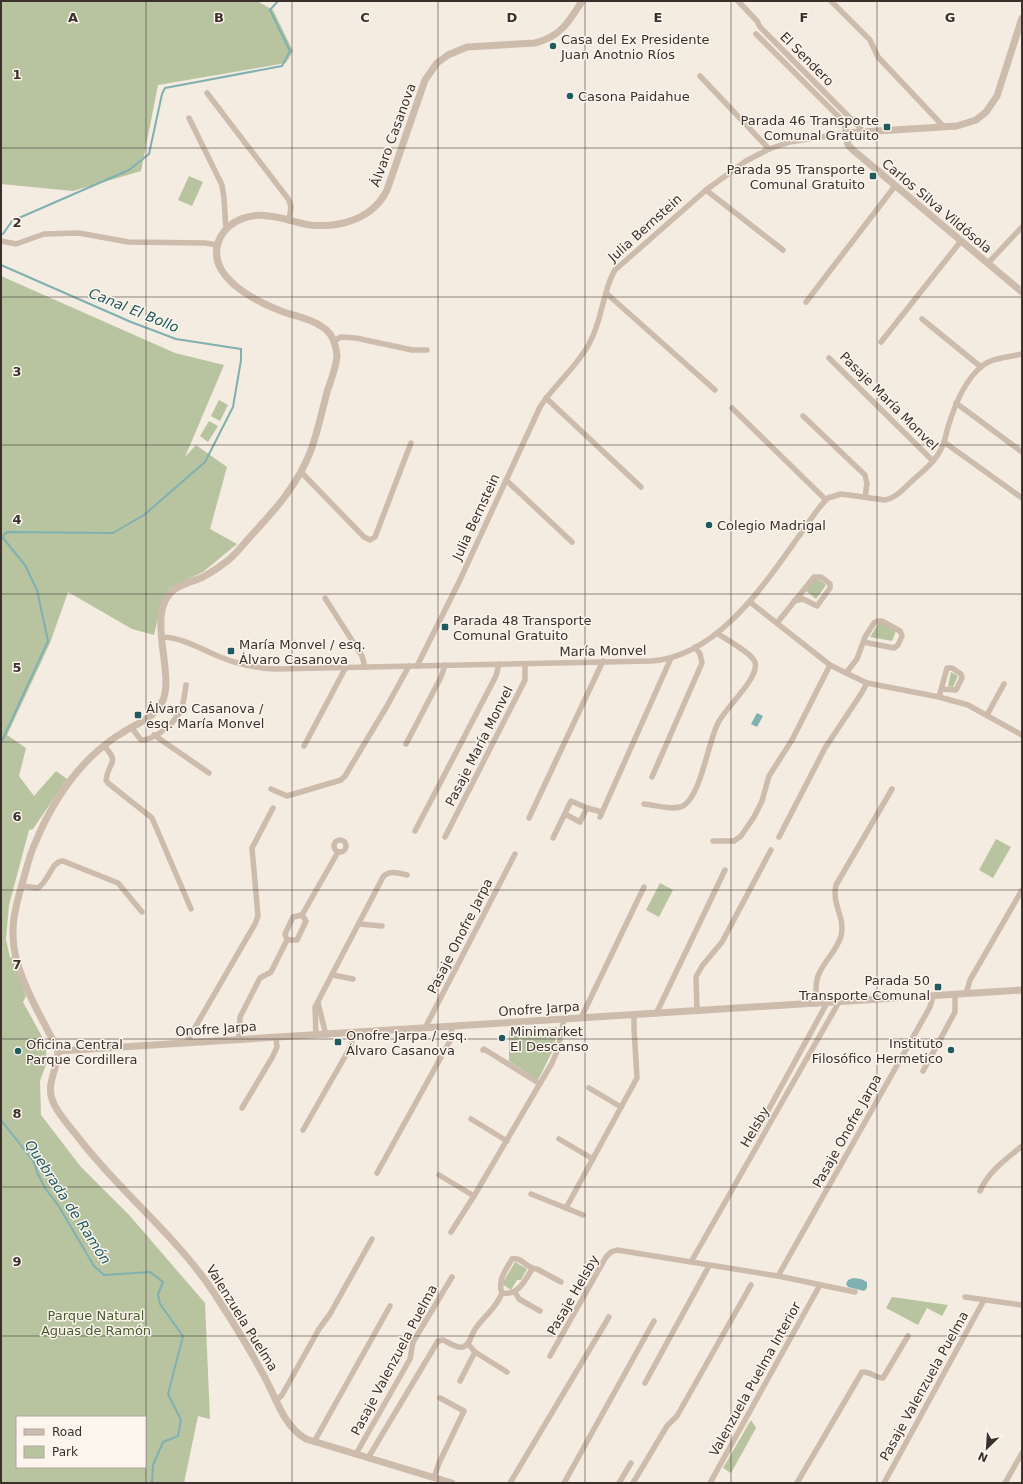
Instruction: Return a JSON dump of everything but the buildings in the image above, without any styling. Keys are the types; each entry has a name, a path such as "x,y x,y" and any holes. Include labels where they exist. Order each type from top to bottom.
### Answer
{"street":[{"name":"Álvaro Casanova","path":"334,341 328,332 319,325 262,303 228,280 220,269 217,257 218,245 226,230 239,220 258,215 308,225 328,225 346,222 363,216 380,202 387,190 425,80 437,63 448,55 467,47 535,43 544,41 566,26 582,1"},
{"name":"El Sendero","path":"738,1 760,27 863,131"},
{"path":"831,1 870,40 878,57 944,127"},
{"name":"Julia Bernstein","path":"418,666 540,407 585,350 597,324 612,275 619,265 706,190 746,161 769,149 800,139 846,133 957,126 970,122 981,116 990,107 997,96 1021,29 1022,18"},
{"path":"756,34 844,122 846,133"},
{"path":"700,76 769,149"},
{"path":"207,93 289,200 291,207 289,221"},
{"path":"189,118 222,185 226,230"},
{"name":"Carlos Silva Vildósola","path":"846,133 848,145 1022,292"},
{"path":"806,302 895,186"},
{"path":"706,190 783,250"},
{"path":"988,263 1022,227"},
{"path":"1,241 16,244 44,234 79,233 128,242 205,243 218,245"},
{"path":"881,342 960,241"},
{"path":"606,293 715,390"},
{"path":"922,319 981,367"},
{"path":"58,1052 30,997 19,969 13,935 13,918 17,896 36,840 73,778 88,761 104,746 131,727 152,716 164,700 166,680 161,637 162,614 165,601 174,590 205,576 228,561 280,504 302,472 314,441 335,363 337,352 334,341 341,337 356,338 412,350 427,350"},
{"path":"732,408 826,500 832,496 840,494 881,500 892,498 934,461 944,442 947,428 956,403 964,389 981,367 990,361 1022,354"},
{"name":"Pasaje María Monvel","path":"829,358 934,461"},
{"path":"546,398 641,487"},
{"path":"956,403 1022,452"},
{"path":"803,416 865,475 867,484 865,497"},
{"name":"Pasaje María Monvel","path":"944,442 1022,498"},
{"path":"302,472 364,537 370,540 374,537 411,443"},
{"path":"506,480 572,542"},
{"name":"María Monvel","path":"161,637 172,637 222,658 251,667 274,669 651,661 671,658 695,647 717,633 750,602 826,500"},
{"path":"777,623 794,601 814,577 821,577 830,584 830,588 817,606 803,599 794,601"},
{"path":"325,598 362,656 365,667"},
{"path":"750,602 830,665 846,673 867,683 939,697 968,705 1021,733"},
{"path":"846,673 857,659 863,642 874,623 882,621 900,631 902,636 898,645 894,648 863,642"},
{"path":"644,804 675,808 683,806 689,801 696,790 718,722 751,679 755,670 755,663 752,656 717,633"},
{"path":"652,777 702,662 700,654 695,647"},
{"path":"553,838 571,801 601,815 671,658"},
{"path":"529,818 603,661"},
{"name":"Pasaje María Monvel","path":"415,831 496,676 499,664"},
{"name":"Pasaje María Monvel","path":"445,837 525,680 525,664"},
{"path":"406,744 441,677 445,665"},
{"path":"713,841 734,841 741,836 754,817 762,801 769,776 792,740 830,665"},
{"path":"271,789 286,796 341,780 345,776 387,706 409,666"},
{"path":"304,746 346,667"},
{"path":"939,697 947,668 952,668 961,674 962,680 956,690 942,689"},
{"path":"779,837 825,748 867,683"},
{"path":"987,715 1004,684"},
{"path":"131,727 141,740 145,740 162,731 176,718 182,707 186,685"},
{"path":"154,735 210,773"},
{"path":"104,746 113,757 113,762 106,780 152,818 192,908"},
{"path":"816,1004 818,976 841,936 842,926 834,897 836,885 892,789"},
{"path":"186,1043 255,924 258,916 252,848 273,808"},
{"path":"565,814 580,822 587,808"},
{"path":"697,1011 696,977 702,966 722,942 771,850"},
{"path":"239,1040 240,1017 260,978 271,972 287,940 285,934 293,917 302,915 338,852"},
{"name":"Pasaje Onofre Jarpa","path":"425,1028 515,854"},
{"path":"21,886 38,888 48,878 54,864 58,861 63,861 118,883 142,912"},
{"path":"656,1014 725,870"},
{"path":"316,1035 315,1007 383,877 386,873 393,872 407,875"},
{"path":"581,1018 644,887"},
{"path":"966,994 970,980 1022,890"},
{"path":"287,940 296,940 306,921 302,915"},
{"path":"359,924 382,926"},
{"path":"333,975 352,979"},
{"name":"Onofre Jarpa","path":"58,1052 1022,990"},
{"path":"922,1070 956,1012 955,995"},
{"name":"Pasaje Onofre Jarpa","path":"778,1276 930,1007 933,996"},
{"name":"Helsby","path":"691,1262 839,1002"},
{"path":"318,1003 326,1034"},
{"path":"754,1136 827,1003"},
{"path":"566,1208 637,1078 634,1015"},
{"path":"451,1232 507,1141 552,1063 558,1049 564,1020"},
{"path":"377,1173 452,1039 452,1027"},
{"path":"303,1130 349,1050 352,1040 351,1033"},
{"path":"242,1108 274,1056 277,1047 276,1038"},
{"path":"483,1050 484,1049 540,1084"},
{"name":"Valenzuela Puelma","path":"58,1052 50,1086 51,1099 56,1108 103,1168 195,1266 220,1302 263,1374 290,1426 298,1434 314,1442 452,1483"},
{"path":"589,1088 621,1107"},
{"path":"471,1119 507,1141"},
{"path":"559,1138 593,1159"},
{"path":"980,1191 987,1178 997,1167 1022,1146"},
{"path":"439,1175 474,1196"},
{"path":"531,1194 583,1215"},
{"path":"277,1400 282,1395 319,1329 330,1314 372,1239"},
{"name":"Pasaje Helsby","path":"550,1356 610,1252 617,1250 643,1253 691,1262"},
{"path":"502,1293 500,1288 500,1280 512,1259 518,1259 532,1269 537,1268 561,1282"},
{"path":"691,1262 778,1276 856,1292"},
{"path":"645,1383 709,1266"},
{"path":"502,1293 507,1294 515,1292 522,1285 532,1269"},
{"name":"Pasaje Valenzuela Puelma","path":"356,1454 410,1359 414,1342 452,1277"},
{"path":"633,1483 667,1426 677,1416 751,1285"},
{"name":"Valenzuela Puelma Interior","path":"710,1483 820,1285"},
{"path":"515,1292 519,1299 540,1311"},
{"path":"502,1293 492,1310 474,1331 468,1344 475,1352 507,1372"},
{"path":"965,1297 1022,1305"},
{"name":"Pasaje Valenzuela Puelma","path":"884,1483 984,1300"},
{"path":"314,1442 390,1306"},
{"path":"510,1483 609,1317"},
{"path":"564,1483 654,1321"},
{"path":"797,1483 862,1372 867,1372 879,1378 883,1378 908,1336"},
{"name":"Pasaje Valenzuela Puelma","path":"368,1458 438,1341 443,1340 460,1347 468,1344"},
{"path":"460,1381 475,1352"},
{"path":"434,1478 439,1463 464,1412 440,1398"},
{"path":"1005,1483 1022,1454"},
{"path":"620,1483 631,1463"}],"green space":[{"path":"1,1 257,1 273,10 293,51 286,63 158,85 141,171 73,191 1,184"},
{"path":"189,176 203,182 192,206 178,200"},
{"name":"Parque Natural Aguas de Ramón","path":"1,276 175,353 224,365 185,457 196,445 227,467 210,529 237,544 203,572 170,588 161,604 154,635 132,629 68,592 50,643 7,735 26,748 19,776 34,796 56,771 67,779 33,829 29,830 9,905 6,939 10,958 12,957 26,996 23,1002 45,1042 47,1062 40,1081 41,1115 81,1167 130,1216 205,1303 210,1419 198,1416 184,1483 1,1483"},
{"path":"219,400 228,405 220,421 211,416"},
{"path":"209,421 218,426 208,442 200,436"},
{"path":"816,577 826,585 816,599 806,591"},
{"path":"880,621 896,631 892,641 870,637"},
{"path":"951,672 958,676 953,687 948,686"},
{"path":"996,839 1011,847 993,878 979,870"},
{"path":"660,883 673,890 659,917 646,910"},
{"path":"557,1027 554,1048 538,1080 509,1061 509,1031"},
{"path":"515,1262 527,1269 521,1280 517,1280 511,1290 502,1284"},
{"path":"892,1297 948,1305 942,1316 927,1308 918,1325 886,1308"},
{"path":"751,1420 756,1428 731,1473 723,1468"}],"water":[{"path":"757,713 763,716 757,727 751,724"},
{"path":"853,1278 861,1279 867,1282 867,1288 864,1291 848,1287 846,1284 848,1280"}],"waterway":[{"name":"Canal El Bollo","path":"3,234 12,221 129,170 149,154 162,94 165,88 282,66 290,51 270,10 278,1"},
{"name":"Canal El Bollo","path":"1,265 131,322 176,339 241,349 241,360 233,407 205,462 144,515 113,533 8,532 4,534 3,538 25,565 37,590 48,641 1,743"},
{"name":"Quebrada de Ramón","path":"1,1120 34,1162 45,1188 58,1205 94,1266 104,1275 150,1272 163,1282 158,1294 160,1304 183,1336 168,1394 181,1420 178,1436 163,1442 153,1465 152,1483"}],"place":[{"name":"Casa del Ex Presidente Juan Anotnio Ríos","path":"553,46"},
{"name":"Casona Paidahue","path":"570,96"},
{"name":"Parada 46 Transporte Comunal Gratuito","path":"887,127"},
{"name":"Parada 95 Transporte Comunal Gratuito","path":"873,176"},
{"name":"Colegio Madrigal","path":"709,525"},
{"name":"Parada 48 Transporte Comunal Gratuito","path":"445,627"},
{"name":"María Monvel / esq. Álvaro Casanova","path":"231,651"},
{"name":"Álvaro Casanova / esq. María Monvel","path":"138,715"},
{"name":"Parada 50 Transporte Comunal","path":"938,987"},
{"name":"Minimarket El Descanso","path":"502,1038"},
{"name":"Onofre Jarpa / esq. Álvaro Casanova","path":"338,1042"},
{"name":"Instituto Filosófico Hermetico","path":"951,1050"},
{"name":"Oficina Central Parque Cordillera","path":"18,1051"}]}
